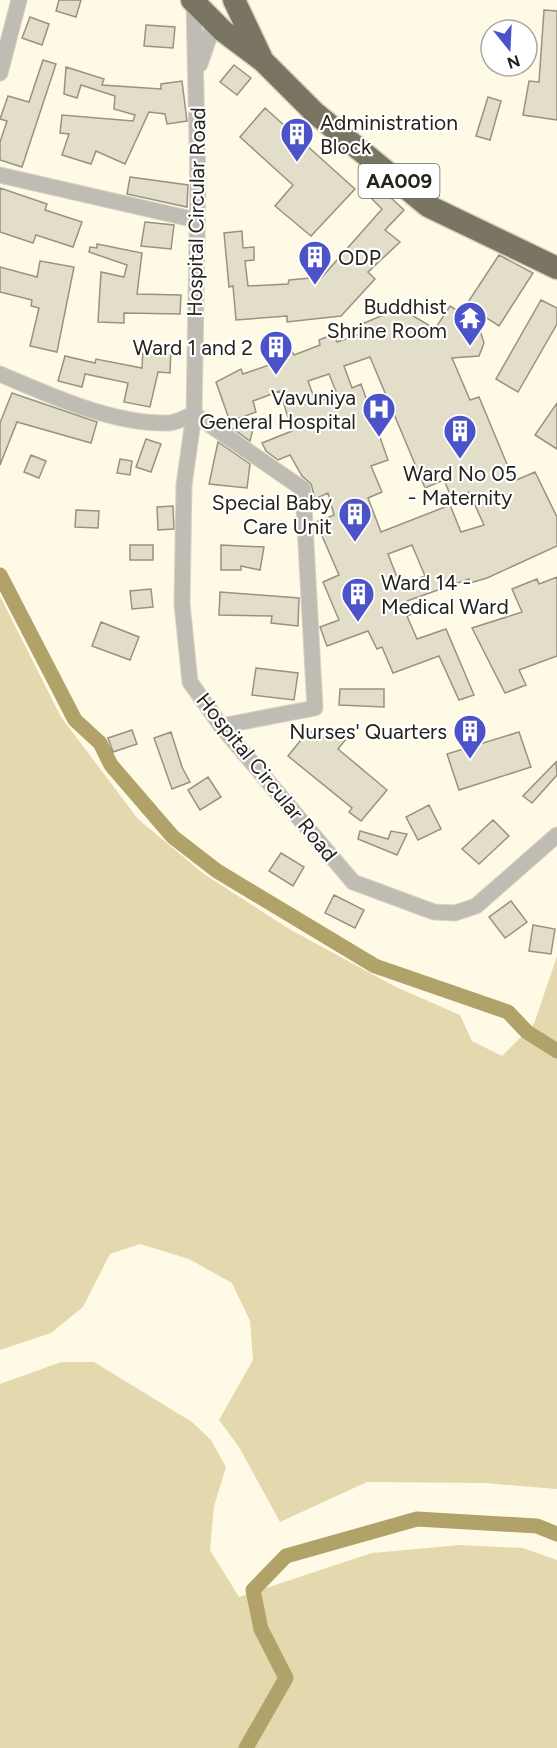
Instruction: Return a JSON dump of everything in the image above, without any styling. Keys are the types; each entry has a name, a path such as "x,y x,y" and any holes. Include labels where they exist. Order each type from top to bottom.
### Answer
{"highway":[{"name":"Hospital Circular Road","path":"214,23 222,0"},
{"name":"AA009","path":"234,0 263,61"},
{"name":"AA009","path":"193,1 214,23 263,61 315,113 428,206 557,268"}],"street":[{"path":"0,73 19,0"},
{"name":"Hospital Circular Road","path":"193,1 197,73 194,414 184,485 182,604 189,682 220,726 353,882 434,912 455,913 476,906 557,835"},
{"name":"Hospital Circular Road","path":"197,73 214,23"},
{"path":"0,175 196,220"},
{"path":"0,374 51,396 122,418 170,423 194,414 303,489 315,708 220,726"}],"shaded area":[{"path":"0,596 61,717 138,819 204,874 291,930 396,987 460,1015 472,1041 502,1056 534,1024 557,956 557,1489 484,1483 367,1482 280,1522 239,1447 219,1420 253,1360 250,1321 232,1283 189,1259 140,1244 110,1254 83,1307 51,1333 0,1350"},
{"path":"61,1362 94,1362 192,1422 211,1440 226,1467 214,1506 210,1550 239,1597 372,1553 460,1545 523,1548 557,1560 557,1748 0,1748 0,1384"}],"building":[{"path":"59,0 81,0 76,17 56,11"},
{"path":"544,10 557,11 557,120 523,115 529,81 539,82"},
{"path":"30,17 49,24 42,45 22,38"},
{"path":"146,25 175,27 173,48 144,46"},
{"path":"43,60 56,64 22,167 0,160 0,142 7,121 0,119 8,96 29,102"},
{"path":"234,65 251,78 237,95 220,82"},
{"path":"66,67 104,79 102,85 161,89 161,84 182,81 187,121 167,124 165,114 149,112 125,164 96,151 91,164 62,155 69,134 60,133 62,115 133,121 135,115 114,109 115,96 81,85 77,98 64,94"},
{"path":"488,97 501,101 490,140 476,136"},
{"name":"Administration Block","path":"265,108 355,189 311,236 275,206 293,185 240,137"},
{"path":"130,177 188,185 187,207 127,194"},
{"name":"ODP","path":"376,184 404,210 385,230 400,242 368,272 375,279 341,316 287,322 287,316 236,320 233,286 229,287 224,233 242,231 243,248 254,247 254,260 245,261 248,286 288,284 289,280 322,277 382,209 367,194"},
{"path":"0,188 47,204 45,210 82,222 73,247 36,235 33,243 0,232"},
{"path":"145,222 174,225 171,249 141,246"},
{"path":"97,244 142,253 137,294 181,295 180,314 124,313 124,323 98,322 101,272 124,277 127,265 89,252 90,247 97,248"},
{"path":"499,255 533,273 499,326 473,309 484,343 479,356 452,358 470,400 479,397 514,481 535,472 557,517 557,546 487,578 470,583 469,579 407,601 412,614 407,616 417,639 446,629 474,695 459,700 439,656 393,673 382,647 377,649 368,631 327,646 320,627 339,620 323,582 339,575 316,522 334,515 328,493 315,499 311,484 302,476 290,455 278,460 266,451 262,443 292,431 280,391 253,401 256,412 237,419 254,425 250,441 225,423 228,416 216,382 241,369 243,374 269,365 268,360 292,351 294,355 320,345 319,340 334,334 337,342 360,334 357,326 400,308 435,329 450,306 461,313","holes":["370,357 425,488 444,480 452,499 469,492 484,525 461,532 450,505 381,532 368,498 382,492 371,466 388,460 361,384 352,388 344,366","329,374 337,394 316,403 308,381","412,545 425,576 400,585 388,554"]},
{"path":"40,261 74,267 57,352 30,346 39,308 31,306 32,300 0,292 0,267 37,277"},
{"path":"541,300 557,308 557,324 518,392 496,379"},
{"path":"143,348 171,349 170,373 158,372 150,407 124,402 128,383 85,374 82,387 58,381 65,356 95,363 96,359 142,368"},
{"path":"12,393 97,422 91,443 17,422 0,465 0,423"},
{"path":"557,403 557,449 535,435"},
{"path":"146,439 161,444 151,472 136,467"},
{"path":"218,442 250,464 247,488 209,484"},
{"path":"31,455 46,461 39,478 24,472"},
{"path":"120,459 132,461 130,475 117,473"},
{"path":"173,506 174,529 158,530 157,507"},
{"path":"76,510 99,511 98,528 75,527"},
{"path":"130,545 153,545 153,560 130,560"},
{"path":"221,545 264,547 260,570 241,566 241,570 221,570"},
{"path":"557,577 557,656 519,670 526,685 505,693 472,628 522,612 512,589 537,579 539,584"},
{"path":"151,589 153,607 132,609 130,591"},
{"path":"220,592 299,598 298,626 271,623 272,616 219,615"},
{"path":"101,622 139,637 130,660 92,646"},
{"path":"256,668 298,673 294,700 252,695"},
{"path":"340,689 384,689 384,707 339,705"},
{"path":"331,727 346,739 338,749 387,790 361,821 349,812 352,808 288,756 309,730 321,740"},
{"path":"132,730 137,744 113,752 108,738"},
{"path":"171,732 182,767 190,782 172,789 154,738"},
{"name":"Nurses' Quarters","path":"519,732 531,767 459,790 447,754"},
{"path":"556,762 557,775 532,803 523,796"},
{"path":"208,777 221,797 200,810 188,790"},
{"path":"429,805 441,829 418,840 406,817"},
{"path":"493,820 509,836 479,864 462,849"},
{"path":"360,831 388,839 391,831 407,834 397,855 358,839"},
{"path":"281,853 304,867 293,886 269,871"},
{"path":"334,895 364,910 355,928 325,913"},
{"path":"511,901 527,922 505,938 489,917"},
{"path":"533,925 555,929 551,954 529,951"}],"waterway":[{"path":"0,575 75,720 100,743 111,765 173,837 217,871 375,966 508,1012 527,1032 557,1051"},
{"path":"246,1748 286,1678 261,1629 253,1590 286,1556 417,1519 537,1526 557,1534"}],"place":[{"name":"Administration Block","path":"297,163"},
{"name":"ODP","path":"315,286"},
{"name":"Buddhist Shrine Room","path":"470,347"},
{"name":"Ward 1 and 2","path":"276,376"},
{"name":"Vavuniya General Hospital","path":"379,438"},
{"name":"Ward No 05 - Maternity","path":"460,460"},
{"name":"Special Baby Care Unit","path":"355,543"},
{"name":"Ward 14 - Medical Ward","path":"358,623"},
{"name":"Nurses' Quarters","path":"470,760"}]}
